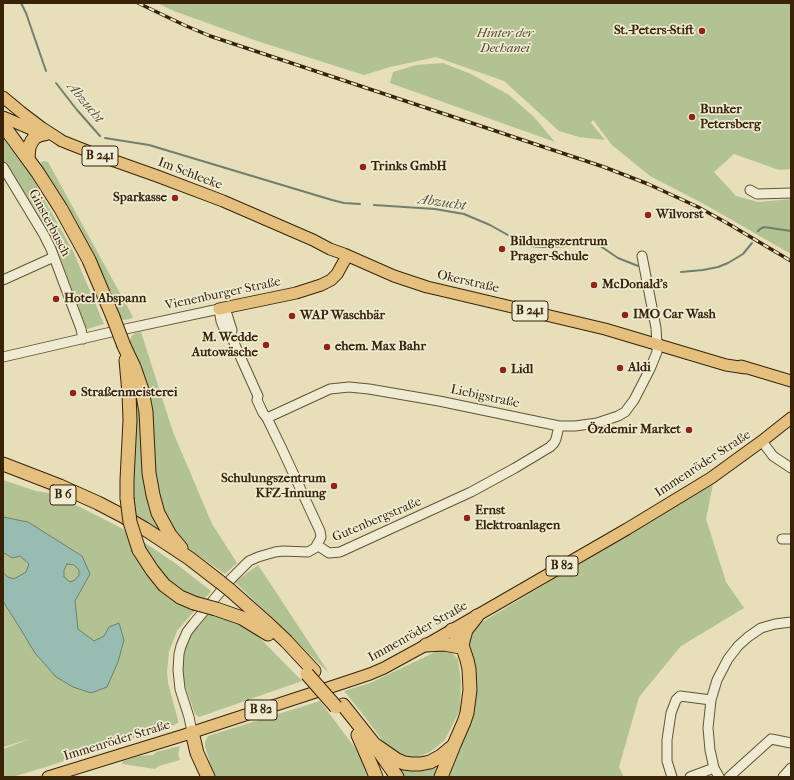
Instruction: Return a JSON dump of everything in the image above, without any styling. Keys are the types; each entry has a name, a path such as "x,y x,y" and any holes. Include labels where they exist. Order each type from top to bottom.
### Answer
{"highway":[{"path":"3,124 28,158 68,220 88,260 113,317 142,390 146,412 150,473 153,495 158,514 170,534 189,558"},
{"path":"28,158 29,147 32,141 35,137 42,134"},
{"path":"124,346 130,393 127,498 130,522 140,550 152,570 164,585 180,597 194,604 216,609 242,618 268,634"},
{"name":"B 6","path":"3,464 60,486 98,503 136,524 189,558 310,673"},
{"name":"B 6","path":"3,472 23,478 55,491 94,509 120,523 222,588 281,636 310,673 374,744 397,777"},
{"path":"462,648 466,630 476,616"},
{"path":"441,777 464,722 470,690 469,669 462,648 454,637 452,630"},
{"path":"426,646 444,644 462,648"},
{"name":"B 6","path":"339,706 388,777"},
{"path":"193,732 196,753 206,774"},
{"name":"B 6","path":"358,735 376,777"},
{"path":"374,744 397,760 412,764 424,764 436,760 454,745"}],"main road":[{"name":"Im Schleeke","path":"3,97 56,138"},
{"name":"Im Schleeke","path":"3,117 42,134 213,197 345,255"},
{"name":"Vienenburger Straße","path":"222,309 321,286 331,280 345,255"},
{"name":"Okerstraße","path":"345,255 394,276 427,287 586,324 706,358 713,357 791,381"},
{"name":"Immenröder Straße","path":"48,777 193,732 370,674 384,668 426,646 627,529 724,470 791,418"},
{"name":"Immenröder Straße","path":"627,529 713,480 791,426"}],"street":[{"name":"Ginsterbusch","path":"3,169 52,249 81,328 83,339"},
{"path":"750,190 757,194 791,193"},
{"path":"3,280 54,256"},
{"name":"Liebigstraße","path":"267,418 330,389 357,387 439,401 559,426 575,426 597,423 609,419 625,412 634,400 656,356 656,328 642,256"},
{"name":"Vienenburger Straße","path":"3,357 222,309"},
{"name":"Gutenbergstraße","path":"222,309 232,330 231,336 258,396 257,400 267,418 320,531 321,537 317,546 329,552 340,552 472,492 550,447 556,439 559,426"},
{"path":"764,444 773,456 791,468"},
{"path":"193,732 178,679 179,654 188,632 231,579 249,561 275,552 308,552 317,546"},
{"path":"718,777 714,768 710,750 708,728 711,700 718,680 728,659 738,646 748,637 761,628 791,622"},
{"path":"672,777 667,761 667,740 671,713 676,700 680,696 711,700"},
{"path":"728,777 771,739 791,743"},
{"path":"690,777 714,768"},
{"path":"783,777 791,768"}],"green space":[{"name":"Hinter der Dechanei","path":"157,3 791,3 791,169 779,170 734,154 714,172 736,196 758,202 791,199 791,254 704,204 650,176 612,145 593,120 591,123 605,140 579,137 559,131 504,81 436,57 390,67 364,75 257,41 174,11"},
{"path":"443,63 471,74 509,95 534,117 555,142 390,83 393,72 416,65"},
{"path":"3,138 33,179 73,251 104,324 87,329 59,254 3,160"},
{"path":"41,162 48,162 133,317 130,319 123,320 120,317 88,245 67,205 41,165"},
{"path":"141,332 173,432 212,524 237,563 225,574 188,548 174,534 158,500 154,468 151,412 130,341 131,337 135,333"},
{"path":"131,367 162,530 159,533 135,516 132,493"},
{"path":"3,480 36,491 48,493 82,508 127,531 175,563 211,591 203,601 179,592 131,543 195,610 177,631 169,652 167,672 168,683 178,723 49,766 12,777 3,777 3,749 30,739 3,747"},
{"path":"713,484 706,519 726,582 744,608 681,646 639,697 619,767 624,777 447,777 457,755 469,651 468,635 477,625"},
{"path":"258,565 262,571 329,673 235,582"},
{"path":"209,613 248,626 302,681 199,717 195,714 185,685 182,666 184,652 194,628"},
{"path":"446,647 458,659 461,682 460,710 445,740 430,752 415,758 400,754 386,745 344,691 370,683"},
{"path":"320,701 355,748 369,777 214,777 205,746 208,736"},
{"path":"180,746 178,754 180,760 159,766 155,769 122,764 123,761 140,756 153,755 156,752"},
{"path":"387,756 441,763 438,777 401,777"}],"water":[{"path":"3,517 28,522 82,556 90,574 75,601 78,629 94,641 104,636 109,627 119,623 124,640 118,662 107,687 91,693 73,687 56,677 35,653 3,601 3,573 14,579 26,572 29,564 20,556 12,558 3,553","holes":["67,564 74,565 79,570 79,575 75,580 70,582 64,577 64,570"]}],"waterway":[{"name":"Abzucht","path":"21,3 26,13 46,71"},
{"name":"Abzucht","path":"56,83 100,136"},
{"name":"Abzucht","path":"105,138 149,145 332,200 344,203 360,204"},
{"name":"Abzucht","path":"374,205 435,209 464,214 490,225 531,246 567,246 585,240 593,241 618,258 638,266"},
{"name":"Abzucht","path":"758,231 764,227 791,231"},
{"name":"Abzucht","path":"681,272 703,270 728,263 743,254 752,243"}],"railway":[{"path":"138,3 210,36 604,167 648,184 698,207 791,261"}],"place":[{"name":"St.-Peters-Stift","path":"702,31"},
{"name":"Bunker Petersberg","path":"692,117"},
{"name":"Trinks GmbH","path":"363,167"},
{"name":"Sparkasse","path":"175,198"},
{"name":"Wilvorst","path":"648,215"},
{"name":"Bildungszentrum Prager-Schule","path":"502,249"},
{"name":"McDonald's","path":"594,285"},
{"name":"Hotel Abspann","path":"56,299"},
{"name":"IMO Car Wash","path":"625,315"},
{"name":"WAP Waschbär","path":"292,316"},
{"name":"M. Wedde Autowäsche","path":"266,345"},
{"name":"ehem. Max Bahr","path":"327,347"},
{"name":"Aldi","path":"620,368"},
{"name":"Lidl","path":"503,370"},
{"name":"Straßenmeisterei","path":"73,393"},
{"name":"Özdemir Market","path":"689,430"},
{"name":"Schulungszentrum KFZ-Innung","path":"334,486"},
{"name":"Ernst Elektroanlagen","path":"467,518"}]}
